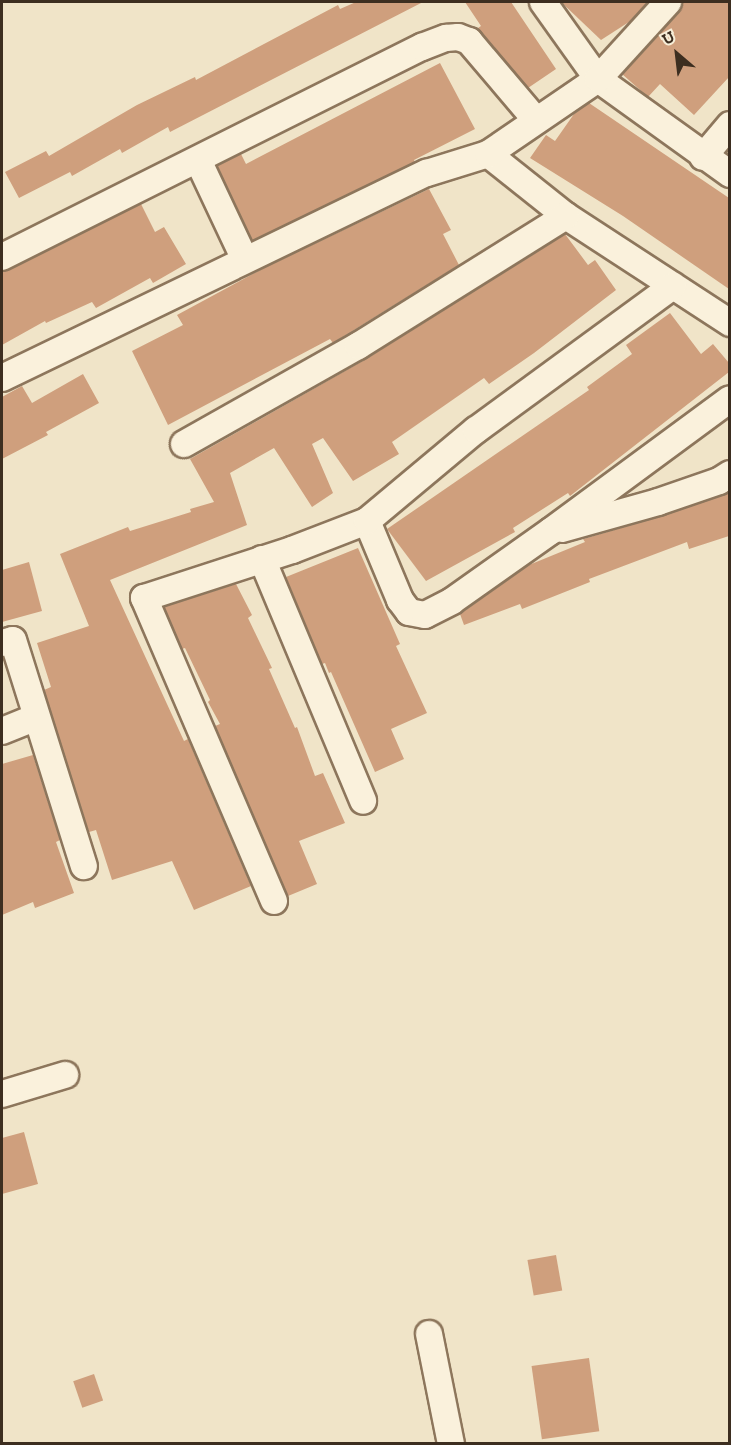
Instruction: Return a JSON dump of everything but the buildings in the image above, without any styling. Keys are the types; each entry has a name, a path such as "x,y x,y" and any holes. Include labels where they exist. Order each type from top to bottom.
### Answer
{"street":[{"path":"543,2 598,79 729,174"},
{"path":"2,378 428,173 488,154 598,79 668,2"},
{"path":"2,257 422,47 446,38 458,37 469,41 537,120"},
{"path":"703,157 729,125"},
{"path":"488,154 566,216 729,323"},
{"path":"198,160 245,260"},
{"path":"184,444 358,346 566,216"},
{"path":"274,901 144,598 367,521 476,430 673,286"},
{"path":"367,521 400,600 409,612 416,616 425,615 452,601 551,531 729,399"},
{"path":"551,531 658,502 719,481 729,474"},
{"path":"262,559 363,801"},
{"path":"2,643 13,640 35,718 84,866"},
{"path":"2,731 35,718"},
{"path":"2,1094 65,1075"},
{"path":"429,1334 451,1443"}]}
